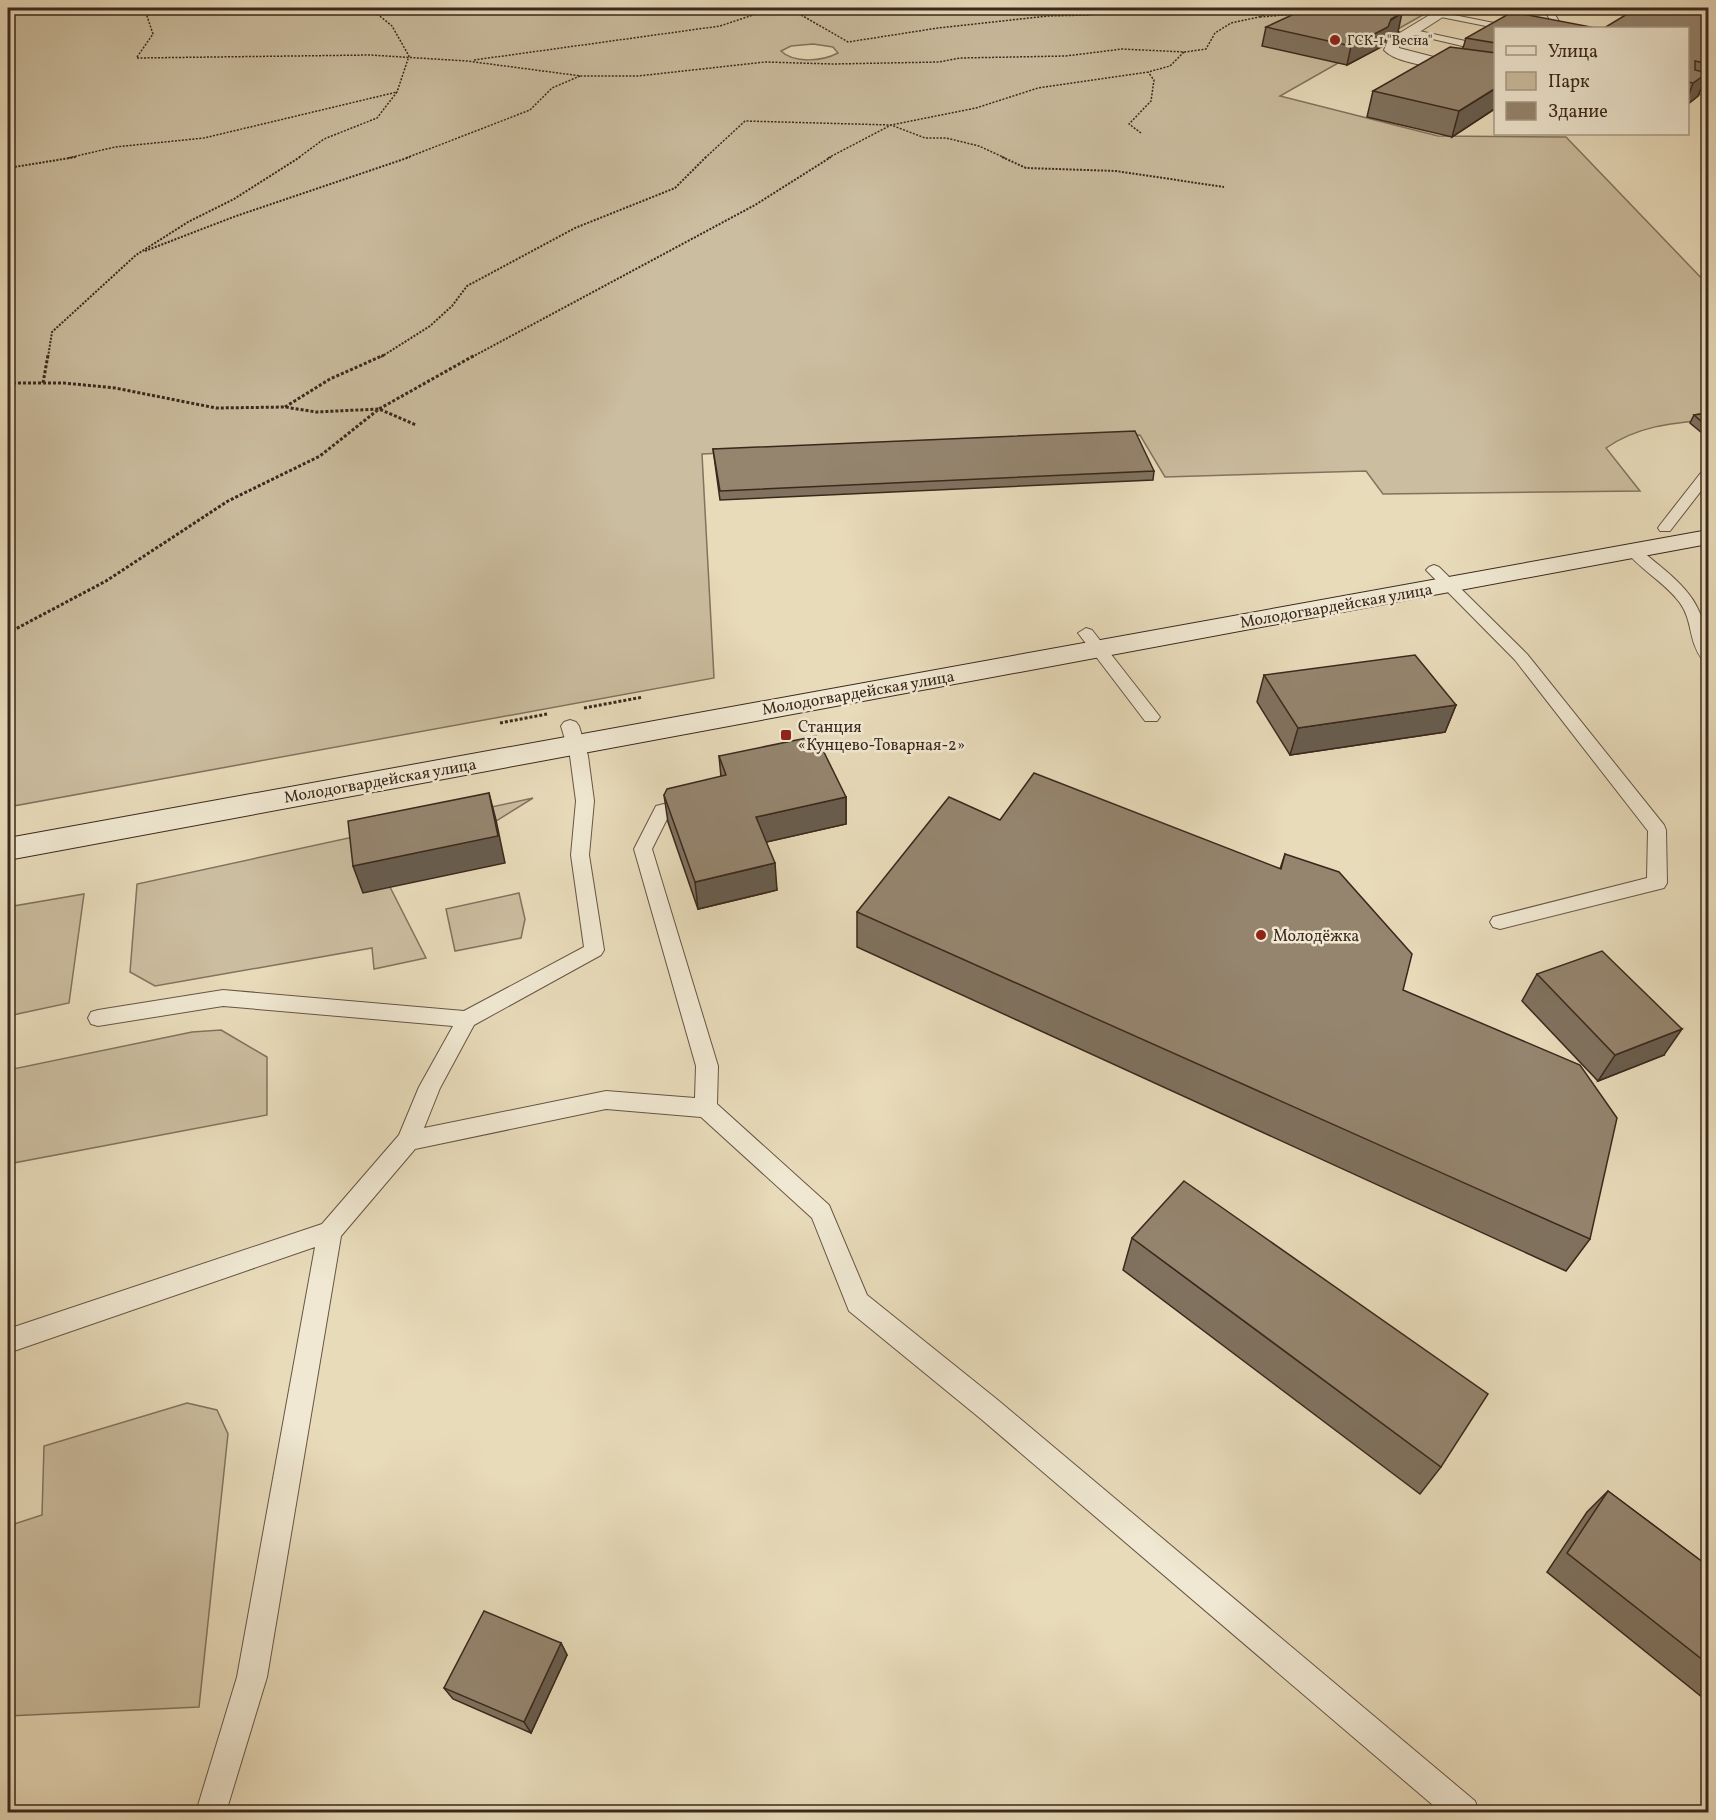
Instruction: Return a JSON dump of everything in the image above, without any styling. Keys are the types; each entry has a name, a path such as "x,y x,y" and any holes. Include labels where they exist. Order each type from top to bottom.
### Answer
{"main road":[{"path":"1445,11 1393,43 1391,50 1402,55 1457,67"},
{"name":"Молодогвардейская улица","path":"8,828 573,735 1441,577 1665,528 1708,521"},
{"name":"Молодогвардейская улица","path":"1441,577 1708,537"},
{"name":"Молодогвардейская улица","path":"8,849 573,735"}],"lane":[{"path":"1547,8 1558,27"},
{"path":"1596,8 1708,17"},
{"path":"1445,11 1504,27"},
{"path":"1671,14 1708,25"},
{"path":"1410,32 1471,45 1494,32"},
{"path":"1689,89 1708,93"},
{"path":"1665,528 1708,473"},
{"path":"1632,550 1674,586 1694,610 1700,646 1708,656"},
{"path":"1441,577 1521,657 1657,830 1657,883 1500,922"},
{"path":"1092,640 1151,717"},
{"path":"211,1812 252,1677 330,1232 408,1141 430,1087 467,1019 594,950 580,855 585,801 573,735"},
{"path":"706,800 662,810 643,849 707,1066 706,1108"},
{"path":"98,1017 223,998 467,1019"},
{"path":"408,1141 606,1100 706,1108 821,1212 858,1303 990,1410 1464,1812"},
{"path":"8,1341 330,1232"}],"path":[{"path":"158,8 147,16 153,34 137,58 409,56 581,76 638,76 765,62 833,64 939,62 960,58 1066,56 1122,49 1185,52 1206,49 1215,33 1232,23 1258,17 1304,12 1279,8 1258,17"},
{"path":"43,383 52,332 136,255 188,222 234,199 324,139 377,118 397,92 409,56 392,26 376,13 374,8"},
{"path":"467,61 720,26 774,8"},
{"path":"789,8 848,42 938,28 1048,16 1088,15 1132,8"},
{"path":"285,407 330,379 391,352 430,326 453,306 467,286 575,228 675,188 745,121 891,125 976,108 1038,88 1148,72 1170,66 1185,52"},
{"path":"1141,134 1129,124 1151,101 1154,80 1148,72"},
{"path":"136,255 236,216 415,155 530,110 552,88 581,76"},
{"path":"8,168 75,158 115,147 204,138 397,92"},
{"path":"8,633 106,581 228,501 320,456 379,409 534,322 638,269 755,205 814,165 891,125 925,138 946,138 979,146 1026,168 1116,171 1224,188"},
{"path":"8,384 64,383 115,388 216,408 285,407 316,412 379,409 416,425"}],"green space":[{"path":"8,8 1435,8 1280,96 1438,136 1566,137 1708,285 1708,420 1668,424 1643,430 1606,448 1640,491 1383,494 1366,471 1165,477 1140,435 702,454 714,678 8,807","holes":["813,44 833,47 838,53 825,58 809,60 793,58 781,51 791,46"]},
{"path":"533,798 390,887 426,958 374,969 372,948 155,986 130,972 137,884"},
{"path":"519,893 525,919 521,938 455,951 446,909"},
{"path":"84,894 69,1003 8,1016 8,907"},
{"path":"221,1030 267,1057 267,1115 8,1164 8,1070 192,1032"},
{"path":"187,1403 217,1410 228,1434 199,1707 8,1716 8,1526 42,1515 44,1446"}],"building":[{"path":"1307,8 1376,8 1402,13 1391,19 1388,27 1351,46 1266,27"},
{"path":"1637,8 1708,8 1708,64 1695,61 1695,70 1707,73 1693,83 1689,82 1689,27 1606,27"},
{"path":"1512,12 1591,27 1494,27 1494,43 1466,38"},
{"path":"1450,47 1494,53 1494,89 1459,111 1373,91"},
{"path":"1708,413 1708,427 1694,415"},
{"path":"1135,431 1154,471 720,491 713,449"},
{"path":"1415,655 1456,705 1298,728 1264,675"},
{"path":"816,736 846,797 756,817 775,863 695,882 664,795 667,789 726,775 719,756"},
{"name":"Молодёжка","path":"1034,773 1281,869 1285,854 1339,872 1412,954 1403,990 1580,1065 1617,1118 1590,1239 857,912 949,797 1000,820"},
{"path":"489,793 498,836 353,866 348,821"},
{"path":"1602,951 1682,1029 1615,1055 1537,974"},
{"path":"1184,1181 1488,1394 1441,1467 1132,1238"},
{"path":"1608,1491 1708,1566 1708,1664 1567,1553"},
{"path":"484,1611 561,1643 524,1722 444,1688"}],"place":[{"name":"ГСК-1 \"Весна\"","path":"1335,40"},
{"name":"Станция «Кунцево-Товарная-2»","path":"786,735"},
{"name":"Молодёжка","path":"1261,935"}]}
